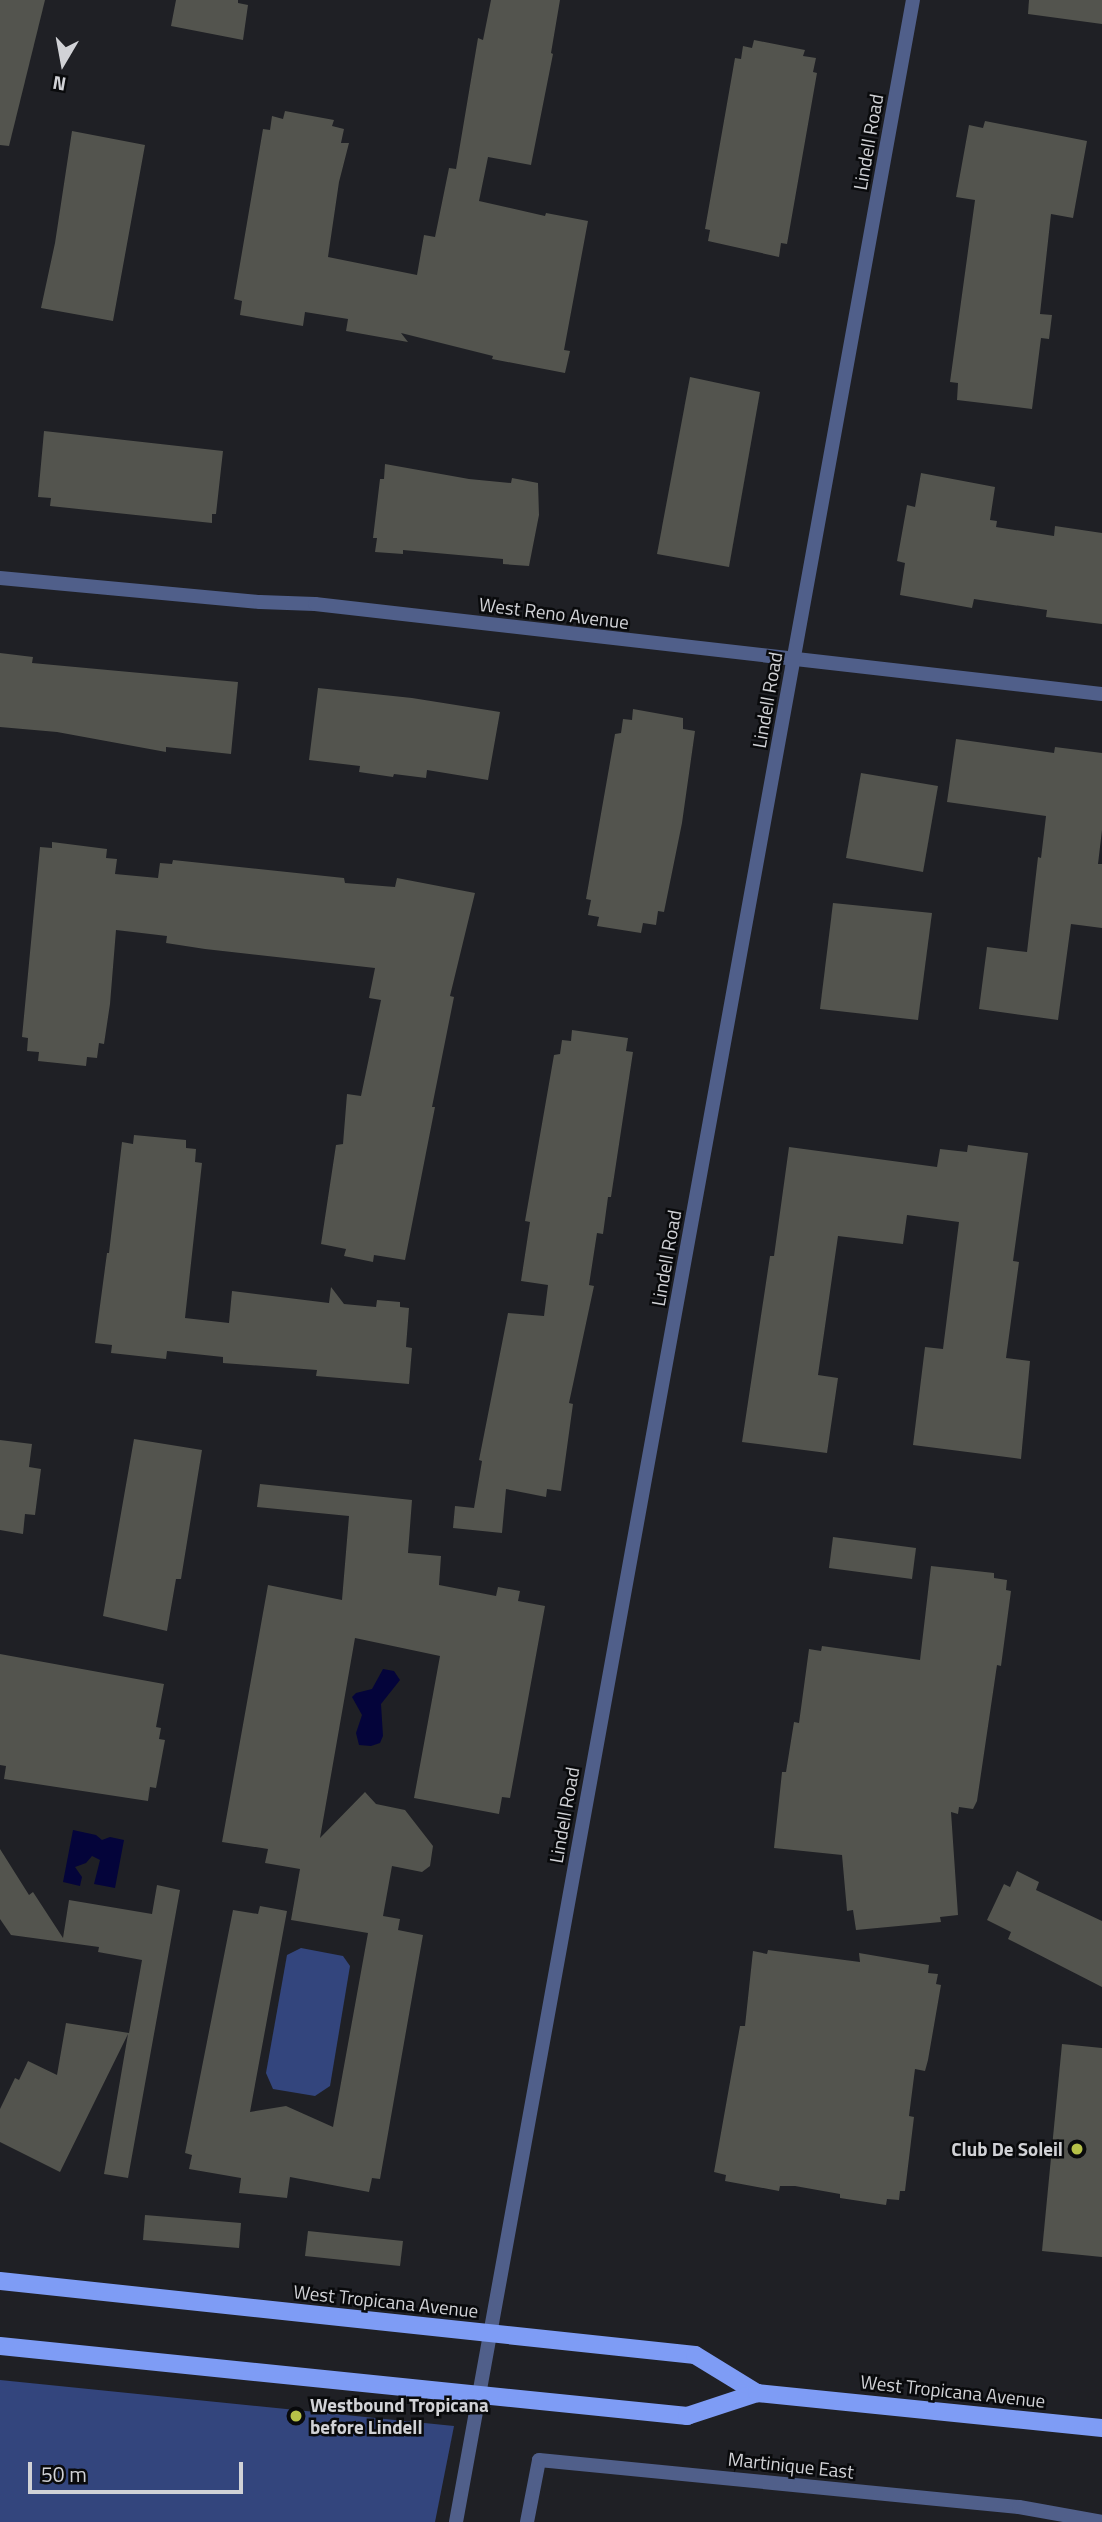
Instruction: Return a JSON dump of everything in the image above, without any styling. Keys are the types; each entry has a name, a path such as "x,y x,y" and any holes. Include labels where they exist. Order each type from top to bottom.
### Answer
{"main road":[{"name":"West Tropicana Avenue","path":"0,2281 695,2355 757,2393"},
{"name":"West Tropicana Avenue","path":"0,2346 687,2416 757,2393 1102,2428"}],"street":[{"name":"Lindell Road","path":"456,2522 913,0"},
{"name":"West Reno Avenue","path":"0,578 260,602 315,604 1102,694"},
{"name":"Martinique East","path":"527,2522 539,2460 1019,2507 1102,2522"}],"shaded area":[{"path":"383,1669 394,1671 400,1680 381,1704 383,1736 380,1743 371,1746 359,1745 356,1733 362,1715 352,1697 356,1693 372,1689"},
{"path":"73,1830 96,1835 102,1840 110,1837 124,1840 115,1888 94,1884 100,1860 92,1856 86,1863 75,1867 82,1877 80,1886 63,1882"},
{"path":"301,1948 343,1956 350,1966 330,2086 315,2096 273,2089 266,2073 287,1955"},
{"path":"0,2380 454,2426 435,2522 0,2522"}],"building":[{"path":"0,0 45,0 9,146 0,145"},
{"path":"176,0 238,0 238,3 248,5 243,40 171,26"},
{"path":"491,0 560,0 551,53 553,54 531,165 488,157 479,201 545,216 546,213 588,221 564,350 570,351 565,373 492,359 493,356 401,333 408,342 346,331 348,319 305,312 303,326 240,315 242,301 234,299 263,129 270,130 272,116 283,119 285,111 334,120 332,126 344,129 341,143 349,143 339,182 328,257 417,275 424,235 435,237 449,168 456,169 478,38 483,40"},
{"path":"1029,0 1102,0 1102,24 1028,14"},
{"path":"754,40 805,50 803,56 816,58 813,72 817,73 787,244 781,243 779,257 708,241 710,230 705,229 735,58 741,59 743,46 752,48"},
{"path":"985,121 1087,141 1073,218 1051,214 1040,314 1052,315 1049,339 1041,338 1032,409 957,400 958,383 950,382 975,200 956,197 969,125 983,128"},
{"path":"72,131 145,145 113,321 41,308 55,243"},
{"path":"690,377 760,392 729,567 657,554"},
{"path":"44,431 223,451 216,514 212,514 212,523 50,506 51,498 38,497"},
{"path":"385,464 469,479 511,483 512,478 538,483 539,515 529,566 503,564 503,559 403,550 403,554 375,552 377,538 373,538 380,479 384,479"},
{"path":"921,473 995,487 990,520 997,521 996,527 1054,536 1055,526 1102,533 1102,624 1046,617 1047,610 974,599 972,608 900,595 905,563 897,561 907,505 915,507"},
{"path":"0,653 33,657 32,663 238,682 231,754 166,747 166,752 57,732 0,727"},
{"path":"318,688 412,698 500,712 488,780 427,770 426,778 394,774 393,777 359,772 360,766 309,760"},
{"path":"633,709 683,718 683,729 695,731 682,823 664,912 658,911 656,925 643,923 641,933 597,926 599,917 588,915 591,900 586,899 615,734 621,733 623,719 632,720"},
{"path":"956,739 1054,753 1055,747 1102,753 1102,830 1098,864 1102,864 1102,928 1071,924 1058,1020 979,1009 987,947 1027,952 1038,857 1041,858 1046,816 947,802"},
{"path":"861,773 938,786 923,872 846,858"},
{"path":"52,842 107,849 106,858 117,859 115,874 158,878 160,863 172,864 173,860 344,878 345,883 395,887 397,878 475,893 450,996 454,997 405,1260 374,1255 373,1262 344,1256 346,1249 321,1244 336,1145 343,1144 347,1094 361,1096 381,1000 369,998 375,968 205,949 166,943 167,936 116,930 110,1004 104,1044 99,1043 97,1058 87,1057 86,1066 38,1061 39,1052 27,1051 28,1038 22,1037 40,847 52,848"},
{"path":"833,903 932,913 918,1020 820,1009"},
{"path":"572,1030 628,1038 626,1051 633,1052 611,1197 608,1197 603,1234 597,1233 589,1285 594,1286 569,1403 573,1404 561,1491 547,1489 546,1497 506,1489 502,1533 453,1528 455,1506 474,1508 482,1461 479,1460 508,1313 544,1316 548,1285 521,1281 530,1222 525,1221 554,1055 560,1054 562,1040 571,1041"},
{"path":"134,1135 186,1140 186,1148 196,1149 195,1162 202,1163 185,1318 229,1323 232,1291 329,1303 331,1287 344,1304 376,1307 377,1300 400,1302 400,1307 409,1308 406,1347 412,1348 409,1384 316,1376 317,1370 223,1363 223,1357 167,1351 166,1359 111,1353 112,1345 95,1343 122,1142 133,1144"},
{"path":"968,1145 1028,1153 1013,1261 1019,1262 1006,1358 1030,1361 1021,1459 913,1445 925,1347 943,1349 959,1222 907,1215 903,1244 838,1236 818,1375 838,1378 827,1453 742,1442 770,1256 774,1256 789,1147 937,1167 940,1149 967,1152"},
{"path":"134,1439 202,1450 181,1579 176,1579 167,1631 103,1616"},
{"path":"0,1440 32,1444 29,1467 41,1469 35,1515 25,1514 23,1534 0,1530"},
{"path":"260,1484 412,1500 408,1553 441,1556 439,1585 496,1596 498,1587 520,1591 518,1601 545,1606 510,1798 502,1797 499,1814 414,1798 440,1656 355,1638 320,1838 365,1792 376,1804 405,1810 433,1846 430,1866 422,1872 392,1866 383,1916 400,1919 398,1930 423,1935 380,2179 372,2178 369,2192 290,2177 287,2198 239,2193 241,2178 189,2169 192,2155 185,2153 233,1910 258,1914 260,1906 287,1911 250,2112 286,2106 333,2127 368,1933 291,1920 300,1869 265,1863 268,1849 222,1842 268,1585 342,1600 349,1516 257,1507"},
{"path":"833,1537 916,1548 912,1579 829,1568"},
{"path":"931,1566 994,1573 994,1578 1007,1580 1006,1590 1011,1591 1001,1666 997,1665 977,1801 973,1809 959,1807 958,1814 951,1812 958,1915 940,1917 941,1922 856,1930 853,1910 847,1911 842,1855 774,1848 782,1772 786,1772 794,1722 799,1723 809,1649 821,1651 822,1646 920,1660"},
{"path":"0,1654 164,1684 156,1727 161,1728 159,1739 165,1740 156,1788 150,1787 148,1801 4,1779 6,1766 0,1765"},
{"path":"0,1849 29,1895 33,1892 63,1938 69,1900 152,1914 157,1885 180,1890 128,2178 104,2174 128,2034 60,2172 0,2142 0,2109 15,2078 19,2080 28,2061 57,2075 66,2023 129,2033 142,1960 98,1952 99,1947 11,1935 0,1919"},
{"path":"1017,1871 1039,1882 1036,1890 1102,1921 1102,1987 1008,1939 1011,1932 987,1920 1004,1884 1010,1887"},
{"path":"768,1950 860,1962 859,1953 929,1965 928,1973 938,1974 936,1984 941,1985 928,2060 925,2071 915,2069 909,2116 914,2117 905,2191 900,2191 899,2200 887,2199 886,2205 840,2198 840,2194 795,2186 780,2186 779,2191 725,2181 726,2175 714,2172 740,2026 745,2026 753,1951 767,1954"},
{"name":"Club De Soleil","path":"1062,2044 1102,2048 1102,2257 1042,2251"},
{"path":"145,2215 241,2223 239,2248 143,2240"},
{"path":"308,2231 403,2241 400,2266 305,2256"}],"place":[{"name":"Club De Soleil","path":"1077,2149"},
{"name":"Westbound Tropicana before Lindell","path":"296,2416"}]}
